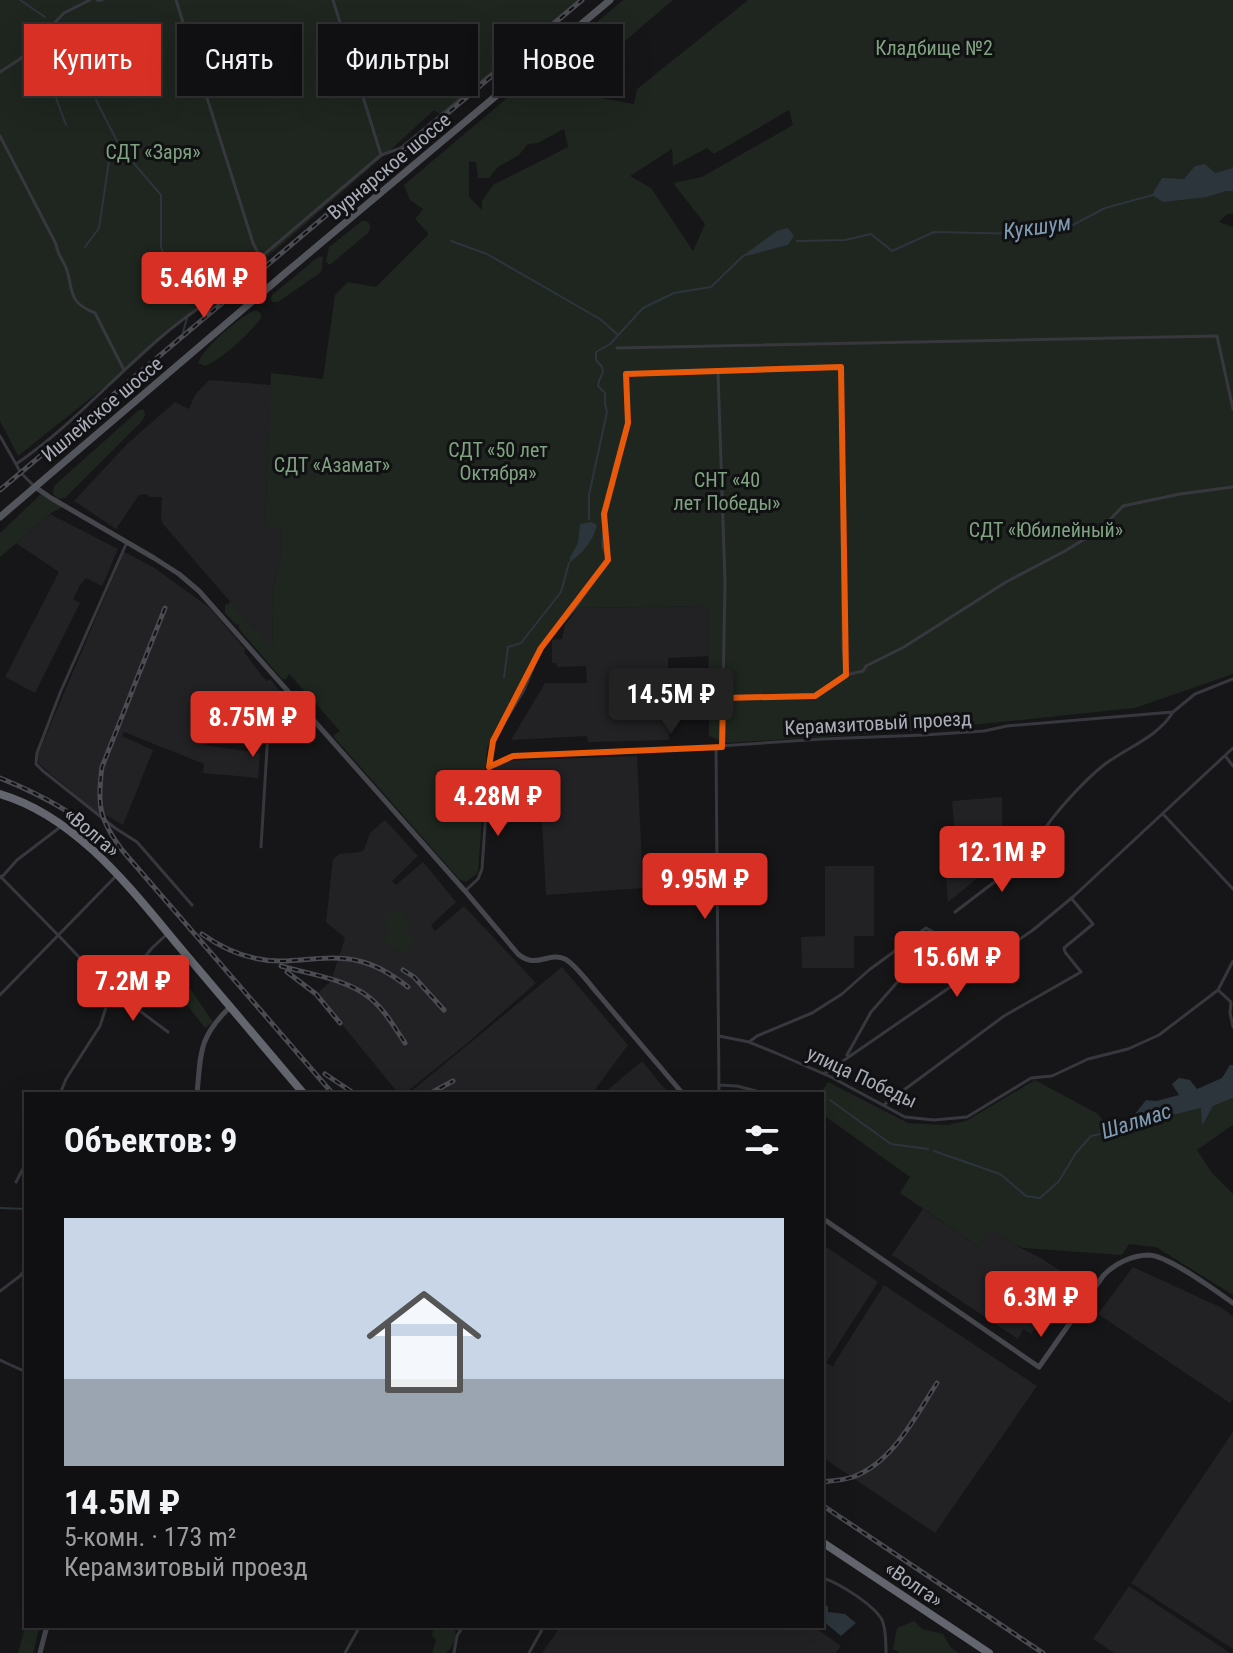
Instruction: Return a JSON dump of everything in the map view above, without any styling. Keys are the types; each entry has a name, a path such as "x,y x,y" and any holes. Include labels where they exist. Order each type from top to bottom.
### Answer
{"highway":[{"name":"«Волга»","path":"0,794 33,807 89,847 150,912 302,1092"},
{"name":"«Волга»","path":"824,1543 989,1653"}],"main road":[{"name":"Вурнарское шоссе","path":"262,293 610,0"},
{"name":"Ишлейское шоссе","path":"0,517 262,293"}],"street":[{"path":"0,72 20,59 64,13 90,0"},
{"path":"176,0 253,243 260,256"},
{"path":"333,0 381,155"},
{"path":"16,464 98,396 165,332 208,302 381,155 401,148 580,0"},
{"path":"0,136 56,244 75,301 95,313 124,370"},
{"path":"617,348 1217,336 1233,409"},
{"path":"465,891 478,879 482,869 493,741 524,690 541,648 576,607 608,560 603,547 604,514 628,423 626,374 841,367 843,648 846,675"},
{"path":"718,372 725,582 722,747"},
{"path":"0,436 21,473 35,487 179,574 199,591 524,959 534,962 559,958 567,960 681,1092"},
{"path":"723,698 815,696 846,675 863,671 866,666 904,647 1006,582 1101,529 1123,506 1233,487"},
{"path":"127,542 60,693 37,753 36,764 109,824 137,842 192,905"},
{"path":"955,912 1035,856 1044,832 1074,793 1105,764 1166,723 1173,712 1195,694 1233,679"},
{"name":"Керамзитовый проезд","path":"489,767 513,756 984,731 1007,726 1173,712"},
{"path":"261,847 268,732 285,735 310,716"},
{"path":"716,747 719,1092"},
{"path":"824,1074 1033,930 1233,748"},
{"path":"1225,755 1233,766"},
{"path":"1163,814 1233,889"},
{"path":"62,825 17,860 0,878 115,994 168,1032"},
{"path":"0,995 117,875"},
{"path":"885,1104 1012,1011 1081,972 1064,948 1093,924 1071,898"},
{"path":"749,1042 812,1013 842,994 926,928 937,934 871,1012 845,1058"},
{"path":"61,1092 100,1026 105,1008 152,948 168,933"},
{"name":"улица Победы","path":"719,1036 749,1042 824,1074 905,1117 934,1120 967,1117 1031,1078 1052,1076 1088,1059 1128,1049 1159,1035 1218,990 1233,961"},
{"path":"1218,990 1231,1002 1233,1027"},
{"path":"220,1016 222,997"},
{"path":"197,1092 204,1041 212,1026 230,1007"},
{"path":"220,1016 240,1019"},
{"path":"719,1085 760,1092"},
{"path":"16,1182 24,1167"},
{"path":"824,1219 1039,1367 1103,1276 1118,1263 1144,1256 1157,1257 1170,1262 1233,1303"},
{"path":"0,1291 24,1271"},
{"path":"0,1360 24,1371"},
{"path":"824,1579 837,1583 874,1610 883,1622 886,1653"},
{"path":"40,1653 46,1628"},
{"path":"345,1653 359,1628"},
{"path":"454,1653 462,1628"},
{"path":"529,1653 543,1628"}],"highlighted area":[{"path":"841,367 846,675 815,696 723,698 722,747 513,756 489,767 493,741 541,648 608,560 604,514 628,423 626,374"}],"shaded area":[{"path":"209,380 271,385 265,526 282,526 281,554 274,585 272,647 163,524 162,497 139,495 116,529 74,501 127,444 175,402 189,409 195,395"},
{"path":"50,514 118,549 102,586 86,578 80,585 73,599 80,603 35,693 5,677 59,572 16,543"},
{"path":"124,552 153,567 210,608 245,649 244,652 262,676 267,681 270,679 302,717 285,731 266,727 266,708 206,704 204,745 260,753 258,778 203,773 204,764 124,732 122,736 153,750 123,825 99,814 39,764 38,754"},
{"path":"708,606 709,656 668,658 669,740 588,742 587,736 511,740 545,683 587,683 586,666 557,667 557,663 552,663 552,640 562,639 565,625 578,608"},
{"path":"637,756 643,888 546,895 541,804 490,807 491,774 504,761"},
{"path":"1002,797 1002,831 1014,830 1012,850 948,902 943,838 955,836 952,801"},
{"path":"385,820 418,856 392,881 396,885 423,862 456,902 431,925 435,931 464,906 536,983 406,1092 397,1092 317,994 331,981 345,938 326,922 333,859 339,854 364,850 370,833"},
{"path":"825,866 874,866 874,936 854,936 854,968 802,968 801,937 825,936"},
{"path":"562,967 628,1045 592,1092 410,1092"},
{"path":"642,1061 667,1092 605,1092"},
{"path":"923,1209 978,1246 992,1228 1062,1272 1053,1286 1060,1291 1031,1334 1023,1329 1018,1339 892,1255"},
{"path":"824,1245 878,1282 826,1363 834,1367 884,1285 1037,1386 935,1533 824,1458"},
{"path":"1133,1267 1233,1316 1233,1399 1230,1403 1098,1314"},
{"path":"1233,1432 1233,1649 1131,1583"},
{"path":"1129,1586 1230,1653 1114,1653 1093,1639"},
{"path":"560,1628 816,1628 841,1646 836,1653 542,1653"}],"green space":[{"name":"СДТ «Заря»","path":"0,0 580,0 551,24 494,24 494,71 478,84 478,24 318,24 318,96 464,96 441,115 434,110 274,251 206,306 182,320 110,386 107,385 18,456 0,421"},
{"path":"623,0 673,0 623,43 623,24 595,24"},
{"path":"748,0 1233,0 1233,165 1215,173 1207,197 1233,191 1233,214 1227,214 1219,222 1233,227 1233,674 1135,708 924,730 726,743 709,736 708,606 578,608 574,605 539,648 527,669 520,693 500,720 487,748 478,873 466,882 459,879 333,736 340,731 289,674 282,679 239,629 239,624 236,625 225,613 225,605 231,602 272,646 274,585 281,554 282,527 265,526 271,373 323,379 335,295 348,282 376,287 428,235 415,219 423,209 410,200 404,185 509,96 594,96 634,104 637,89","holes":["789,110 793,125 702,177 673,183 705,224 693,251 651,188 630,176 672,149 673,166 707,148 714,154","564,129 568,147 493,185 482,201 482,210 469,197 469,162 476,162 478,178 489,178 528,144 538,143"]},
{"path":"362,221 369,224 368,233 328,264 329,247"},
{"path":"318,257 323,257 320,273 278,302 272,302 272,295"},
{"path":"256,310 261,318 236,345 205,366 198,363 223,333"},
{"path":"139,410 144,410 142,421 65,498 58,499 53,494 54,486"},
{"path":"41,494 62,507 0,557 0,533"},
{"path":"399,909 411,922 404,929 416,942 404,955 383,938 390,929 384,924 385,915"},
{"path":"173,969 213,1022 205,1028 169,982 164,983 160,978"},
{"path":"1035,1080 1098,1114 1110,1132 1130,1130 1163,1112 1173,1115 1202,1108 1202,1124 1213,1106 1233,1098 1233,1125 1197,1150 1212,1173 1233,1194 1233,1295 1156,1247 1129,1244 1122,1255 1023,1248 992,1229 978,1246 900,1193 910,1177 824,1115 824,1092 821,1092 828,1082 908,1123 948,1125 966,1121"},
{"path":"914,1621 922,1629 943,1634 951,1648 959,1653 900,1653 893,1649 897,1628"},
{"path":"25,1628 39,1628 33,1653 18,1653"},
{"path":"434,1628 455,1629 454,1642 446,1653 432,1653 436,1640 432,1635"}],"water":[{"path":"1205,164 1215,173 1233,165 1233,191 1163,202 1152,195 1162,178 1184,179 1195,166"},
{"path":"788,228 794,236 788,245 741,257 777,231"},
{"path":"591,522 597,525 593,536 569,563 578,543 580,524"},
{"path":"1233,1065 1233,1098 1213,1106 1202,1126 1201,1108 1173,1115 1163,1112 1130,1130 1109,1132 1135,1114 1146,1100 1156,1101 1179,1095 1172,1084 1179,1078 1190,1080 1197,1089 1222,1078"},
{"path":"824,1603 828,1612 845,1614 856,1623 841,1636 824,1622"}],"waterway":[{"path":"20,0 45,17"},
{"path":"55,96 66,125"},
{"path":"96,100 120,147 161,195 161,247 177,298"},
{"path":"85,247 99,228 109,161 118,149"},
{"name":"Кукшум","path":"797,241 845,240 871,234 892,251 934,232 1024,234 1046,223 1069,227 1105,208 1153,195"},
{"path":"451,241 487,254 600,319 617,334"},
{"name":"Кукшум","path":"589,519 589,495 607,412 605,393 598,386 603,372 596,360 596,352 610,344 643,308 674,293 711,287 743,256"},
{"path":"183,332 187,318"},
{"path":"504,677 508,647 521,643 561,592 569,563"},
{"name":"Шалмас","path":"830,1100 891,1144 928,1149"},
{"name":"Шалмас","path":"934,1151 1000,1174 1026,1196 1040,1198 1059,1181 1091,1136 1110,1132"},
{"path":"0,1208 24,1209"}],"railway":[{"path":"0,490 582,0"},
{"path":"165,608 102,767 100,802 104,820 122,850 331,1092"},
{"path":"0,778 58,806 109,843"},
{"path":"202,934 221,946 262,960 331,958 359,961 385,971 408,987"},
{"path":"281,966 361,991 380,1008 405,1043"},
{"path":"403,970 414,977 444,1010"},
{"path":"287,972 316,994 340,1023"},
{"path":"325,1074 352,1092"},
{"path":"433,1092 453,1081"},
{"path":"824,1482 853,1477 880,1461 902,1437 937,1383"},
{"path":"824,1506 1043,1653"}],"park label":[{"name":"Кладбище №2","path":"934,48"},
{"name":"СДТ «50 лет Октября»","path":"498,462"},
{"name":"СДТ «Азамат»","path":"332,465"},
{"name":"СНТ «40 лет Победы»","path":"727,492"},
{"name":"СДТ «Юбилейный»","path":"1046,530"}]}
